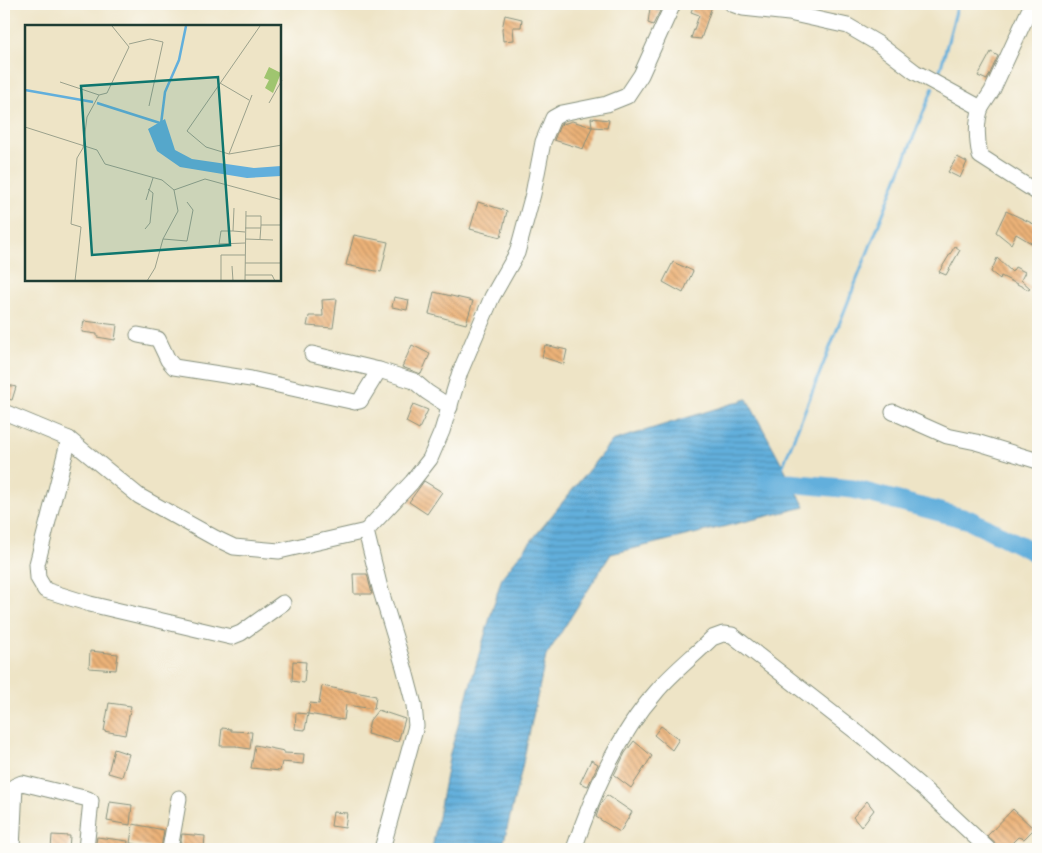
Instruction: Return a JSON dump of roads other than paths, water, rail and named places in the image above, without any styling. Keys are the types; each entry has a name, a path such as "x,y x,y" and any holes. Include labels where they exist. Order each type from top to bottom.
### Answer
{"street":[{"path":"4,412 69,439 139,496 234,547 279,551 366,531 430,460 442,431 460,372 492,297 516,253 533,194 543,142 553,118 562,113 607,104 627,96 641,75 673,4"},
{"path":"732,4 743,8 789,13 848,26 878,42 915,72 981,108"},
{"path":"1032,4 992,91 981,108 978,116 978,148 980,156 1038,193"},
{"path":"138,335 158,339 168,360 174,366 355,402 360,401 379,370"},
{"path":"312,354 379,370 414,381 450,407"},
{"path":"892,412 947,436 976,442 1038,461"},
{"path":"69,439 37,564 38,578 45,590 90,604 231,638 283,603"},
{"path":"366,531 380,588 412,695 416,726 382,849"},
{"path":"574,849 614,752 631,725 657,691 712,638 723,634 732,635 863,737 924,789 988,849"},
{"path":"12,849 14,786 22,783 88,798 91,801 86,849"},
{"path":"170,849 179,798"}],"water":[{"path":"747,399 805,507 611,554 546,656 502,849 432,849 450,753 502,577 612,441"}],"waterway":[{"path":"936,80 958,4"},
{"path":"782,468 933,88"},
{"path":"767,481 853,489 970,520 1038,554"}]}
